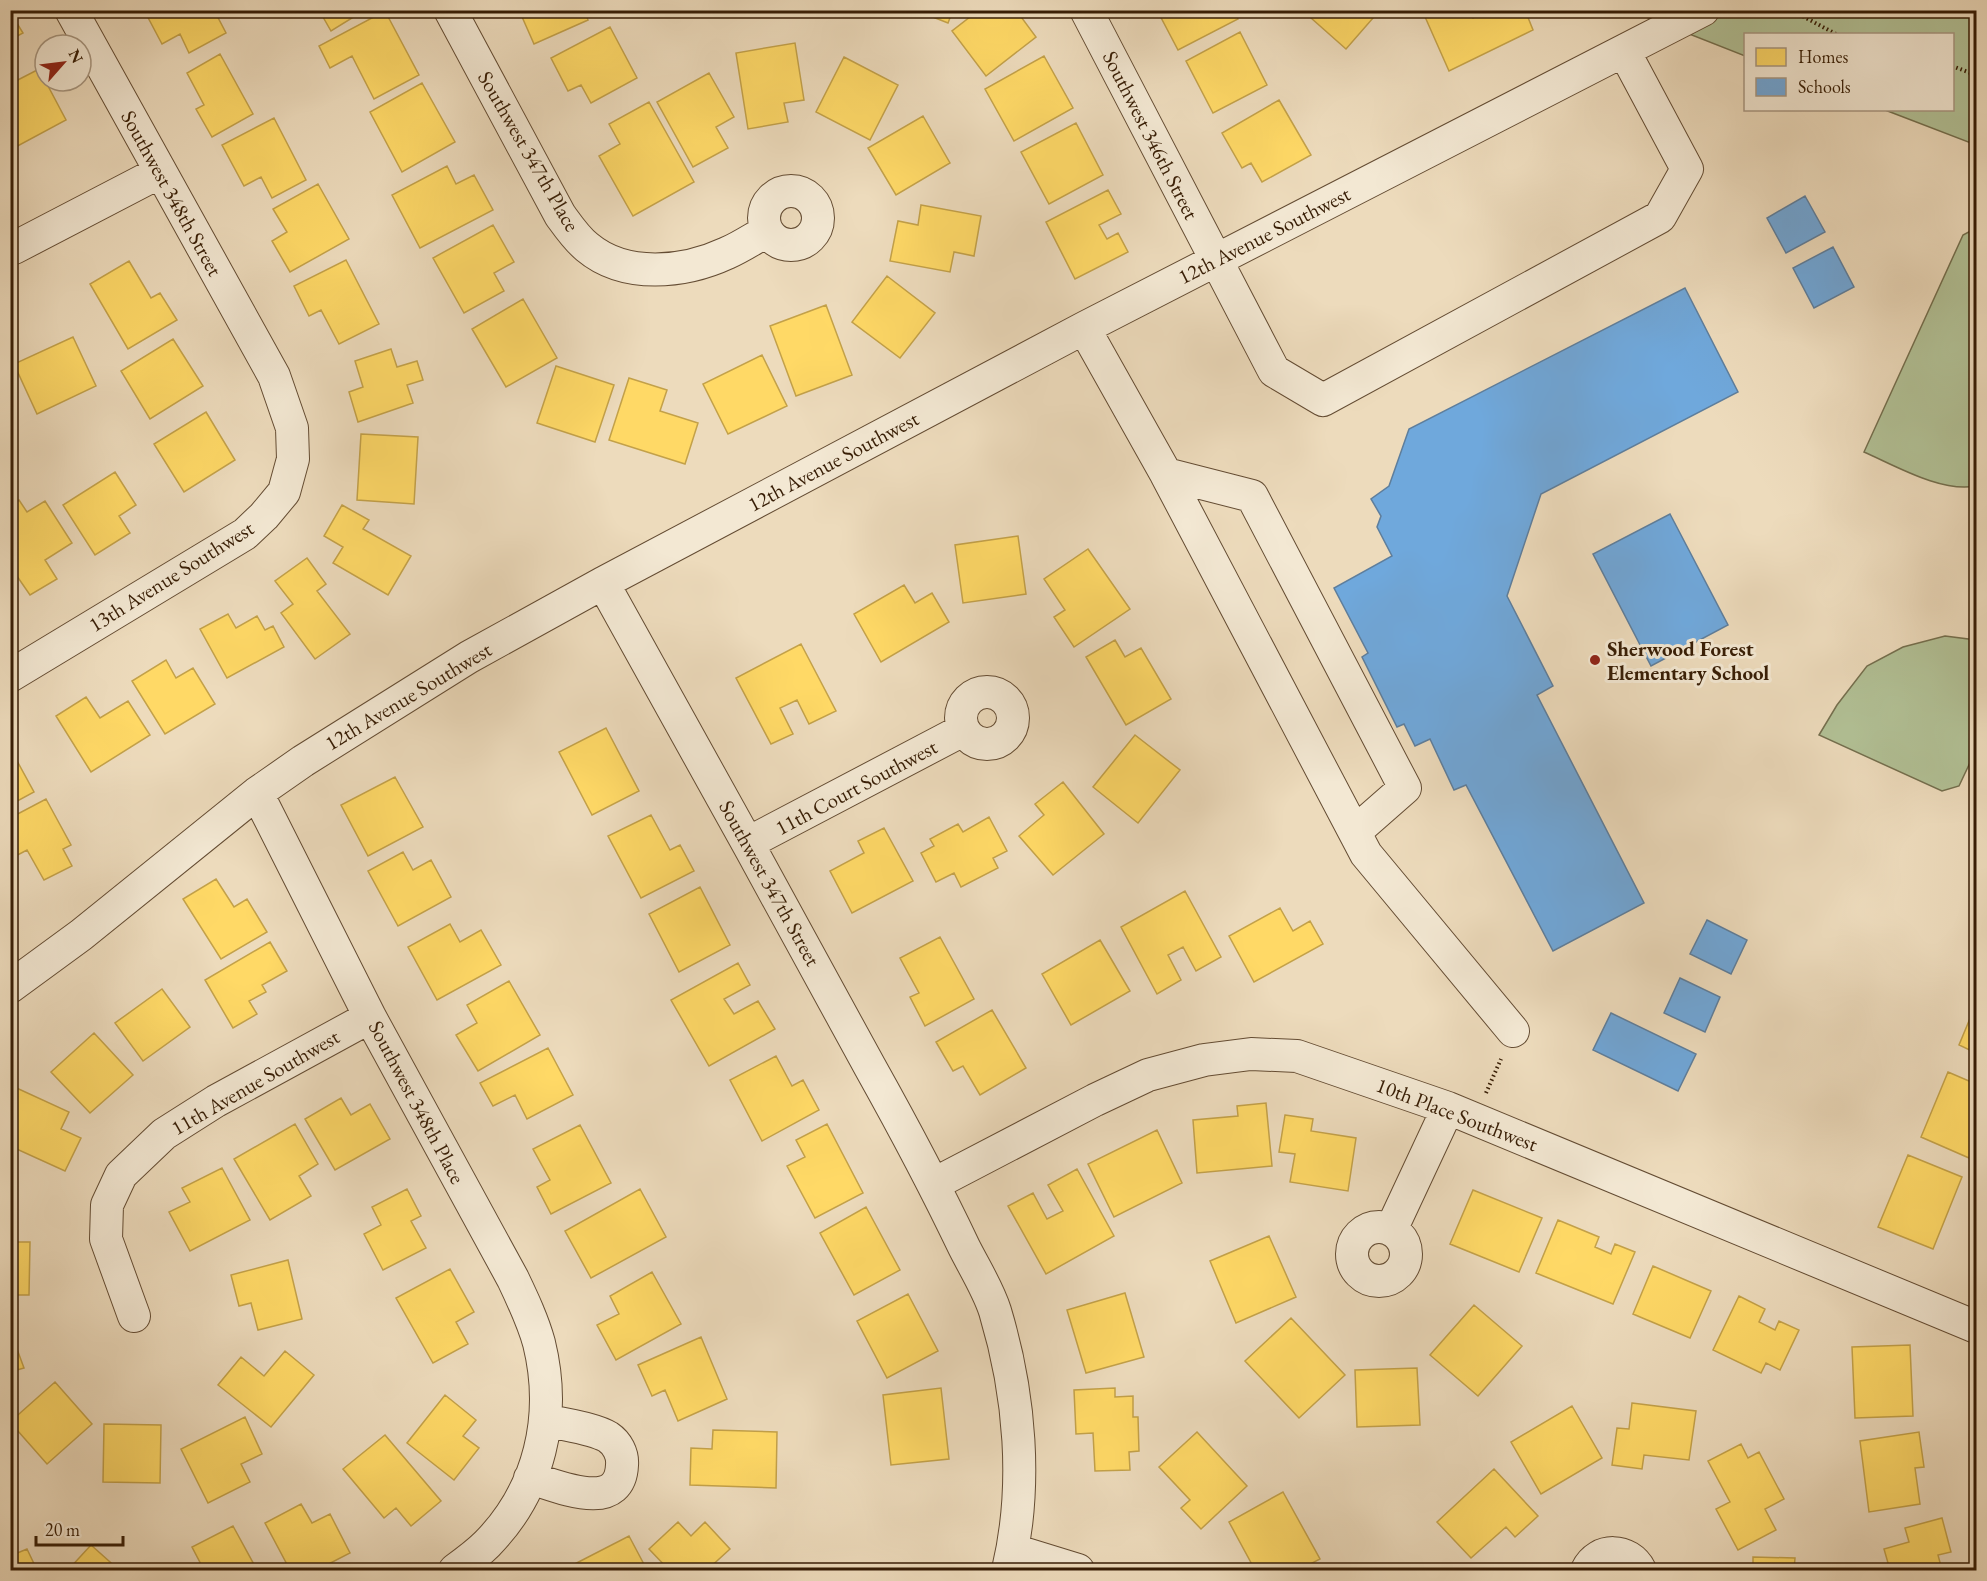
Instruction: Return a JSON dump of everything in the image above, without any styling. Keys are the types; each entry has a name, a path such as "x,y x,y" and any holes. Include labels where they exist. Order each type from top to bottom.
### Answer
{"street":[{"name":"Southwest 348th Street","path":"71,10 274,376"},
{"name":"Southwest 347th Place","path":"450,10 560,215 587,247 625,266 673,269 727,254 767,231"},
{"name":"Southwest 346th Street","path":"1086,10 1274,371 1323,400 1660,217 1687,169 1624,51"},
{"name":"12th Avenue Southwest","path":"10,987 81,935 303,760 469,657 603,582 1084,328 1703,10"},
{"path":"15,248 160,172"},
{"path":"1084,328 1166,474 1356,831 1366,854 1513,1031"},
{"name":"13th Avenue Southwest","path":"10,676 245,534 264,516 284,492 293,459 292,428 274,376"},
{"path":"1166,474 1252,496 1405,788 1356,831"},
{"name":"Southwest 347th Street","path":"603,582 934,1184 994,1308 1010,1369 1017,1432 1019,1489 1010,1560"},
{"name":"11th Court Southwest","path":"748,843 963,730"},
{"name":"Southwest 348th Place","path":"257,794 370,1017 513,1279 527,1310 538,1343 545,1380 546,1420 535,1466"},
{"name":"11th Avenue Southwest","path":"134,1316 106,1239 107,1205 121,1175 164,1134 216,1101 370,1017"},
{"name":"10th Place Southwest","path":"934,1184 1148,1075 1204,1060 1251,1054 1297,1056 1461,1113 1977,1327"},
{"path":"1391,1230 1461,1113"},
{"path":"455,1570 487,1544 508,1518 524,1492 535,1466 585,1494 606,1491 615,1484 622,1465 621,1454 616,1444 608,1437 546,1420"},
{"path":"1587,1570 1597,1558 1616,1552 1633,1560 1640,1570"},
{"path":"1010,1560 1078,1570"}],"path":[{"path":"1791,10 1834,33"},
{"path":"1954,66 1977,75"},
{"path":"1461,1113 1513,1031"}],"green space":[{"path":"1631,11 1976,11 1976,145 1888,111 1954,111 1954,33 1744,33 1744,56"},
{"path":"1976,228 1976,486 1949,486 1919,477 1864,452 1963,235"},
{"path":"1945,636 1976,640 1976,750 1959,786 1942,791 1819,735 1837,705 1867,666 1903,647"}],"building: Homes":[{"path":"144,10 214,10 226,33 189,53 180,34 162,44"},
{"path":"319,10 365,10 331,31"},
{"path":"519,10 584,10 588,20 534,44"},
{"path":"915,10 953,10 948,23"},
{"path":"979,10 1016,10 1036,37 986,76 952,31"},
{"path":"1157,10 1233,10 1238,19 1178,50"},
{"path":"1302,10 1380,10 1346,49"},
{"path":"1422,10 1470,10 1473,18 1489,10 1525,10 1533,30 1449,71"},
{"path":"385,11 419,75 374,99 352,56 330,68 319,46"},
{"path":"10,12 23,33 10,40"},
{"path":"610,27 637,78 591,103 581,85 568,91 551,58"},
{"path":"1240,32 1267,85 1213,113 1186,61"},
{"path":"795,43 804,100 784,103 788,122 748,129 736,53"},
{"path":"220,54 253,114 212,137 196,109 204,105 187,73"},
{"path":"1044,56 1073,108 1014,141 985,89"},
{"path":"844,57 898,85 870,140 816,112"},
{"path":"33,72 33,93 52,93 66,120 12,149 10,84"},
{"path":"709,73 734,117 716,127 728,148 693,167 657,102"},
{"path":"422,83 455,142 402,172 370,112"},
{"path":"1279,100 1311,155 1262,182 1251,163 1242,168 1222,133"},
{"path":"649,102 694,182 633,216 599,156 620,144 609,124"},
{"path":"923,116 950,163 896,195 868,148"},
{"path":"274,118 306,180 272,198 261,177 244,186 222,145"},
{"path":"1076,123 1103,175 1049,204 1021,152"},
{"path":"447,166 456,184 474,175 493,210 420,248 392,195"},
{"path":"318,184 349,239 290,272 272,241 287,232 273,209"},
{"path":"1108,190 1121,214 1099,225 1107,239 1118,233 1128,252 1075,279 1046,222"},
{"path":"921,205 981,216 974,256 954,252 950,272 890,261 898,221 918,225"},
{"path":"493,225 514,262 494,273 504,291 464,313 433,258"},
{"path":"346,260 379,324 339,344 321,310 309,316 294,286"},
{"path":"129,261 151,298 160,293 177,320 128,349 90,284"},
{"path":"887,276 935,313 900,358 852,322"},
{"path":"523,299 557,358 506,387 472,329"},
{"path":"826,305 852,375 796,396 770,326"},
{"path":"73,337 96,386 37,414 14,364"},
{"path":"173,339 203,386 150,419 121,371"},
{"path":"391,349 397,367 417,361 423,380 407,385 413,403 358,422 349,392 363,387 355,361"},
{"path":"762,355 787,406 728,434 703,384"},
{"path":"556,366 614,385 595,442 537,423"},
{"path":"629,378 667,390 660,411 698,423 685,464 609,440"},
{"path":"206,412 235,460 184,492 154,444"},
{"path":"361,434 418,437 414,504 357,500"},
{"path":"115,472 136,505 119,516 130,533 95,555 63,505"},
{"path":"19,500 27,512 45,501 72,543 45,560 57,579 30,595 10,566 10,505"},
{"path":"342,505 369,520 363,529 411,556 388,595 333,563 343,547 324,536"},
{"path":"1018,536 1026,594 963,603 955,545"},
{"path":"1088,549 1130,609 1074,647 1054,617 1065,610 1044,579"},
{"path":"307,558 326,584 317,591 350,634 315,659 281,613 293,604 275,581"},
{"path":"904,585 915,603 932,593 949,622 881,662 854,614"},
{"path":"228,614 236,628 257,616 265,630 273,626 284,647 227,678 200,629"},
{"path":"1115,640 1125,657 1141,648 1171,699 1126,725 1086,657"},
{"path":"801,644 836,711 809,724 797,700 780,708 793,734 771,744 736,678"},
{"path":"166,660 176,678 193,668 215,704 165,734 132,681"},
{"path":"86,697 100,718 128,701 150,735 91,772 56,716"},
{"path":"606,728 639,791 592,815 559,752"},
{"path":"1135,735 1180,770 1138,823 1093,787"},
{"path":"10,748 34,792 10,805"},
{"path":"395,777 423,827 368,856 341,805"},
{"path":"1063,782 1104,834 1053,875 1019,836 1044,815 1035,804"},
{"path":"46,799 71,845 63,849 72,866 44,880 27,850 10,859 10,818"},
{"path":"651,815 670,850 680,845 694,871 641,898 608,836"},
{"path":"989,817 1007,851 993,858 998,868 961,887 954,873 936,882 921,853 934,846 930,839 958,824 963,832"},
{"path":"884,828 913,881 852,913 830,871 864,853 858,841"},
{"path":"403,852 413,870 431,860 451,897 398,926 368,871"},
{"path":"216,879 234,907 247,899 267,932 221,959 183,899"},
{"path":"700,887 730,945 679,972 649,914"},
{"path":"1185,891 1221,957 1196,971 1183,947 1168,955 1181,980 1157,994 1121,927"},
{"path":"1280,908 1293,931 1310,921 1323,944 1254,982 1229,936"},
{"path":"450,924 460,942 481,930 501,965 437,1000 408,947"},
{"path":"940,937 974,999 925,1026 910,997 919,993 900,958"},
{"path":"1100,940 1130,991 1071,1025 1042,974"},
{"path":"270,942 287,971 262,985 266,992 249,1001 257,1014 233,1028 205,980"},
{"path":"738,963 750,985 724,999 734,1014 758,1001 775,1029 709,1066 671,1000"},
{"path":"509,981 540,1035 478,1071 456,1035 477,1023 467,1005"},
{"path":"162,989 190,1027 143,1061 115,1023"},
{"path":"1976,1004 1976,1053 1959,1045"},
{"path":"992,1010 1026,1068 980,1095 963,1066 953,1071 936,1042"},
{"path":"94,1033 133,1075 90,1113 51,1072"},
{"path":"548,1048 573,1095 527,1119 515,1095 493,1106 480,1083"},
{"path":"776,1056 792,1086 803,1080 819,1110 762,1141 730,1080"},
{"path":"1948,1072 1976,1084 1976,1161 1921,1137"},
{"path":"10,1085 69,1112 61,1129 81,1138 65,1171 10,1146"},
{"path":"341,1098 351,1115 370,1104 390,1139 335,1170 305,1119"},
{"path":"1266,1103 1272,1166 1197,1173 1193,1120 1238,1116 1237,1106"},
{"path":"1285,1115 1313,1119 1311,1131 1356,1138 1348,1191 1290,1182 1295,1154 1279,1152"},
{"path":"295,1124 318,1164 299,1176 311,1196 270,1220 234,1159"},
{"path":"827,1124 863,1193 815,1218 787,1166 805,1157 796,1140"},
{"path":"580,1125 611,1183 551,1214 537,1187 550,1180 533,1149"},
{"path":"1157,1130 1182,1183 1114,1217 1088,1164"},
{"path":"1908,1155 1962,1177 1933,1249 1878,1227"},
{"path":"222,1168 250,1220 190,1251 169,1212 190,1202 182,1188"},
{"path":"1077,1169 1114,1236 1046,1274 1008,1206 1033,1193 1047,1219 1063,1211 1048,1185"},
{"path":"407,1189 421,1216 411,1221 426,1248 383,1270 364,1234 381,1225 372,1207"},
{"path":"640,1189 666,1237 591,1278 565,1231"},
{"path":"1473,1190 1542,1218 1519,1272 1450,1244"},
{"path":"866,1207 900,1270 854,1295 820,1233"},
{"path":"1558,1220 1599,1237 1595,1247 1611,1254 1615,1244 1635,1252 1613,1304 1536,1273"},
{"path":"1269,1236 1296,1297 1236,1323 1210,1261"},
{"path":"10,1242 30,1242 29,1295 10,1295"},
{"path":"288,1260 302,1319 258,1330 251,1303 239,1306 231,1275"},
{"path":"1653,1266 1711,1291 1690,1338 1633,1314"},
{"path":"450,1269 474,1312 456,1322 468,1344 433,1363 396,1298"},
{"path":"652,1272 681,1324 616,1360 597,1325 619,1314 610,1296"},
{"path":"1125,1293 1144,1357 1086,1373 1067,1310"},
{"path":"908,1294 938,1351 887,1378 857,1321"},
{"path":"1739,1296 1765,1309 1759,1322 1775,1330 1779,1321 1799,1330 1780,1370 1766,1363 1761,1373 1713,1350"},
{"path":"1474,1305 1522,1346 1478,1396 1430,1355"},
{"path":"1291,1318 1345,1375 1299,1418 1245,1361"},
{"path":"10,1330 24,1368 10,1372"},
{"path":"701,1337 727,1399 678,1421 665,1390 652,1396 638,1365"},
{"path":"1910,1345 1913,1416 1855,1418 1852,1347"},
{"path":"285,1351 314,1375 271,1427 218,1385 241,1357 264,1376"},
{"path":"1417,1368 1420,1425 1357,1427 1355,1370"},
{"path":"55,1382 92,1424 47,1464 10,1422"},
{"path":"941,1388 949,1459 891,1465 883,1395"},
{"path":"1115,1388 1115,1397 1133,1396 1133,1417 1138,1417 1139,1451 1129,1452 1130,1470 1095,1471 1093,1433 1076,1434 1074,1390"},
{"path":"445,1395 476,1420 463,1436 479,1448 454,1480 407,1443"},
{"path":"1632,1403 1696,1411 1689,1460 1644,1455 1642,1469 1612,1465 1617,1428 1629,1429"},
{"path":"1572,1406 1602,1458 1541,1494 1511,1442"},
{"path":"245,1417 262,1454 241,1464 250,1482 208,1503 181,1449"},
{"path":"104,1424 161,1425 160,1483 103,1482"},
{"path":"713,1430 777,1432 776,1488 690,1485 691,1448 712,1449"},
{"path":"1197,1432 1247,1486 1201,1529 1181,1508 1190,1500 1159,1467"},
{"path":"1919,1432 1924,1467 1915,1468 1920,1504 1869,1512 1860,1441"},
{"path":"385,1435 441,1501 411,1526 396,1508 384,1518 343,1469"},
{"path":"1741,1444 1748,1458 1759,1452 1784,1499 1765,1509 1776,1530 1738,1550 1716,1509 1730,1502 1708,1461"},
{"path":"1494,1469 1538,1516 1515,1537 1506,1527 1471,1558 1437,1522"},
{"path":"1283,1492 1320,1559 1299,1570 1255,1570 1229,1522"},
{"path":"301,1504 312,1523 330,1514 350,1553 317,1570 290,1570 265,1523"},
{"path":"1942,1518 1951,1552 1938,1555 1942,1570 1890,1570 1884,1549 1909,1542 1905,1528"},
{"path":"678,1522 691,1536 705,1522 730,1549 707,1570 669,1570 649,1549"},
{"path":"233,1526 257,1570 204,1570 192,1547"},
{"path":"629,1536 647,1570 563,1570"},
{"path":"91,1545 119,1570 68,1570"},
{"path":"27,1549 37,1570 10,1570 10,1556"},
{"path":"1753,1557 1795,1558 1794,1570 1753,1570"}],"building: Schools":[{"path":"1805,196 1825,232 1786,253 1767,218"},
{"path":"1833,247 1854,287 1814,308 1793,268"},
{"path":"1685,288 1738,392 1541,494 1507,596 1553,686 1537,695 1644,903 1553,951 1466,785 1454,790 1430,739 1415,746 1404,724 1397,727 1362,657 1368,653 1334,588 1392,556 1377,527 1381,516 1371,499 1389,486 1409,429"},
{"path":"1670,514 1728,625 1651,666 1593,554"},
{"path":"1707,920 1747,940 1731,974 1690,954"},
{"path":"1680,978 1720,997 1705,1032 1664,1013"},
{"path":"1611,1013 1696,1054 1678,1091 1593,1050"}],"place":[{"name":"Sherwood Forest Elementary School","path":"1595,660"}]}
